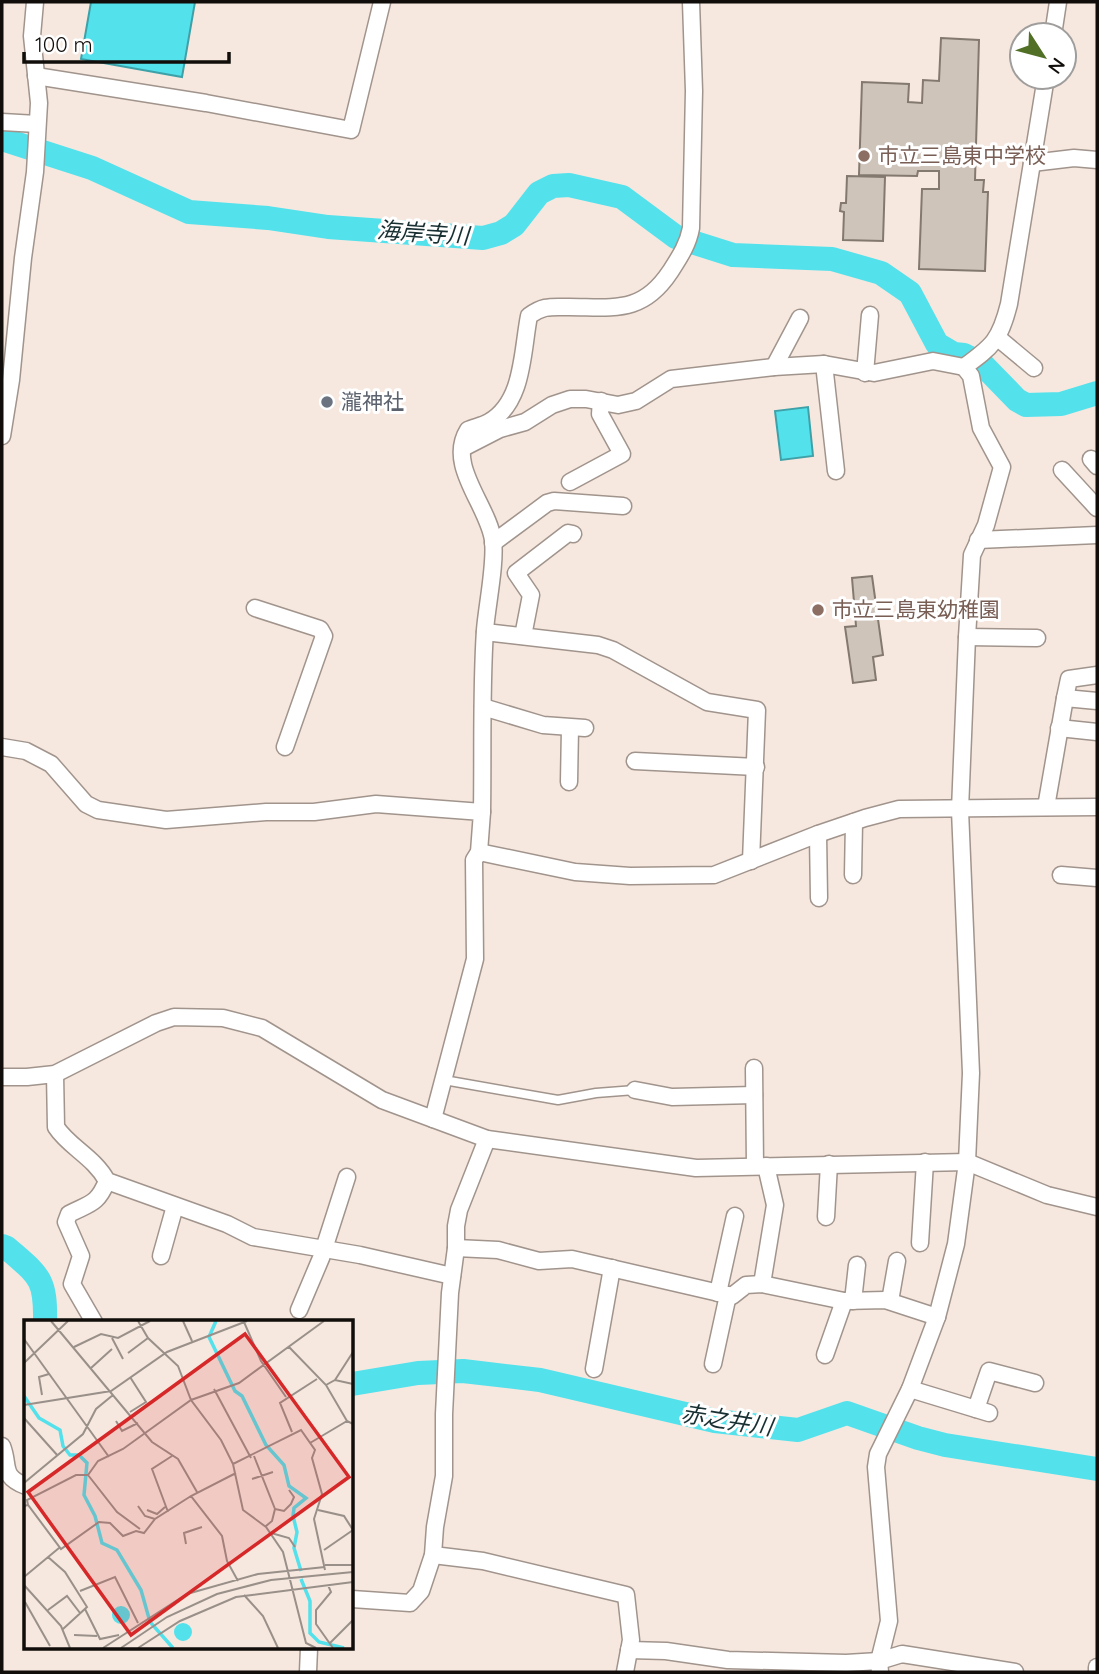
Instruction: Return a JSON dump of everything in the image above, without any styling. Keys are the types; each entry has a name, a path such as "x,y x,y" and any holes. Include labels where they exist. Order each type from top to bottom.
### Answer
{"street":[{"path":"2,436 35,172 39,103 32,36 35,2"},
{"path":"36,76 206,103 351,130 382,2"},
{"path":"433,1119 475,960 474,860 479,852 482,812 485,632 493,543 490,524 463,461 464,436 468,430 489,422 507,407 516,389 529,316 541,307 627,306 641,302 666,278 688,242 694,91 691,2"},
{"path":"1055,21 1058,2"},
{"path":"463,449 500,429 525,422 552,405 569,400 601,401 618,405 636,401 671,379 824,364 874,373 933,361 972,361 998,338 1009,304 1044,91"},
{"path":"2,122 37,124"},
{"path":"1032,163 1074,158 1097,160"},
{"path":"865,373 870,315"},
{"path":"774,367 800,317"},
{"path":"998,338 1034,368"},
{"path":"879,1667 889,1622 876,1467 882,1444 911,1389 937,1317 956,1244 967,1161 971,1073 960,810 967,637 972,555 986,525 1002,467 981,428 971,376 972,361"},
{"path":"824,364 836,471"},
{"path":"569,482 622,454 600,414 601,401"},
{"path":"1062,470 1097,508"},
{"path":"493,543 547,503 554,501 623,506"},
{"path":"523,636 531,595 516,573 568,533 573,534"},
{"path":"978,540 1097,535"},
{"path":"255,608 320,629 324,636 285,747"},
{"path":"485,632 598,645 707,702 757,710 751,861"},
{"path":"967,637 1037,638"},
{"path":"1046,807 1069,679 1097,675"},
{"path":"1065,698 1097,701"},
{"path":"483,707 543,725 578,728 569,782"},
{"path":"1059,728 1097,732"},
{"path":"2,747 26,751 51,764 86,804 98,810 166,820 265,812 314,812 376,804 482,812"},
{"path":"635,761 756,767"},
{"path":"479,852 575,872 630,876 714,875 818,834 899,809 1097,807"},
{"path":"853,875 854,822"},
{"path":"818,834 819,898"},
{"path":"1061,875 1097,878"},
{"path":"3,1078 55,1074 156,1023 174,1017 223,1018 262,1027 382,1100 487,1139 696,1168 967,1161 1047,1195 1097,1207"},
{"path":"754,1068 760,1166 775,1205 762,1284"},
{"path":"55,1074 56,1127 102,1171 107,1181 227,1224 253,1237 452,1276"},
{"path":"635,1090 672,1097 754,1095"},
{"path":"354,1599 410,1602 421,1591 433,1555 444,1476 446,1359 456,1226 487,1139"},
{"path":"919,1242 925,1162"},
{"path":"826,1217 829,1164"},
{"path":"299,1310 347,1177"},
{"path":"93,1320 72,1284 80,1256 66,1222 69,1214 93,1204 101,1197 107,1181"},
{"path":"161,1256 175,1206"},
{"path":"713,1364 735,1216"},
{"path":"456,1248 498,1250 539,1261 572,1259 732,1296 746,1285 762,1284 848,1301 890,1301 937,1317"},
{"path":"890,1301 897,1261"},
{"path":"825,1355 848,1301 857,1265"},
{"path":"594,1369 612,1268"},
{"path":"911,1389 983,1411 989,1371 1035,1383"},
{"path":"2,1446 7,1473 10,1478 24,1485"},
{"path":"433,1555 483,1561 626,1595 631,1640 625,1672"},
{"path":"308,1672 309,1650"},
{"path":"629,1650 666,1651 728,1660 879,1667 902,1654 1016,1672"},
{"path":"1097,1667 1097,1672"}],"lane":[{"path":"443,1080 558,1100 635,1090"}],"water":[{"path":"91,2 195,2 182,77 81,59"},
{"path":"808,407 813,456 781,460 775,411"}],"building":[{"path":"941,38 979,40 975,180 984,180 983,192 988,192 985,271 919,269 922,189 939,189 939,171 918,171 917,176 859,175 862,82 909,84 908,102 922,103 923,80 939,81"},
{"path":"847,176 885,177 883,241 843,240 844,212 840,211 841,203 846,203"},
{"path":"872,576 883,655 873,657 876,680 853,683 845,627 856,626 852,578"}],"waterway":[{"name":"海岸寺川","path":"2,139 92,168 189,212 268,218 328,227 483,238 501,233 514,225 539,193 553,186 569,185 622,197 676,237 733,255 832,259 881,273 910,293 937,344 954,354 964,355 982,364 1017,400 1026,405 1061,404 1097,393"},
{"name":"赤之井川","path":"2,1246 27,1265 38,1279 44,1296 45,1320"},
{"name":"赤之井川","path":"354,1384 418,1373 463,1371 540,1380 715,1421 798,1430 847,1413 945,1445 1097,1469"}],"place":[{"name":"市立三島東中学校","path":"864,156"},
{"name":"瀧神社","path":"327,402"},
{"name":"市立三島東幼稚園","path":"818,610"}]}
